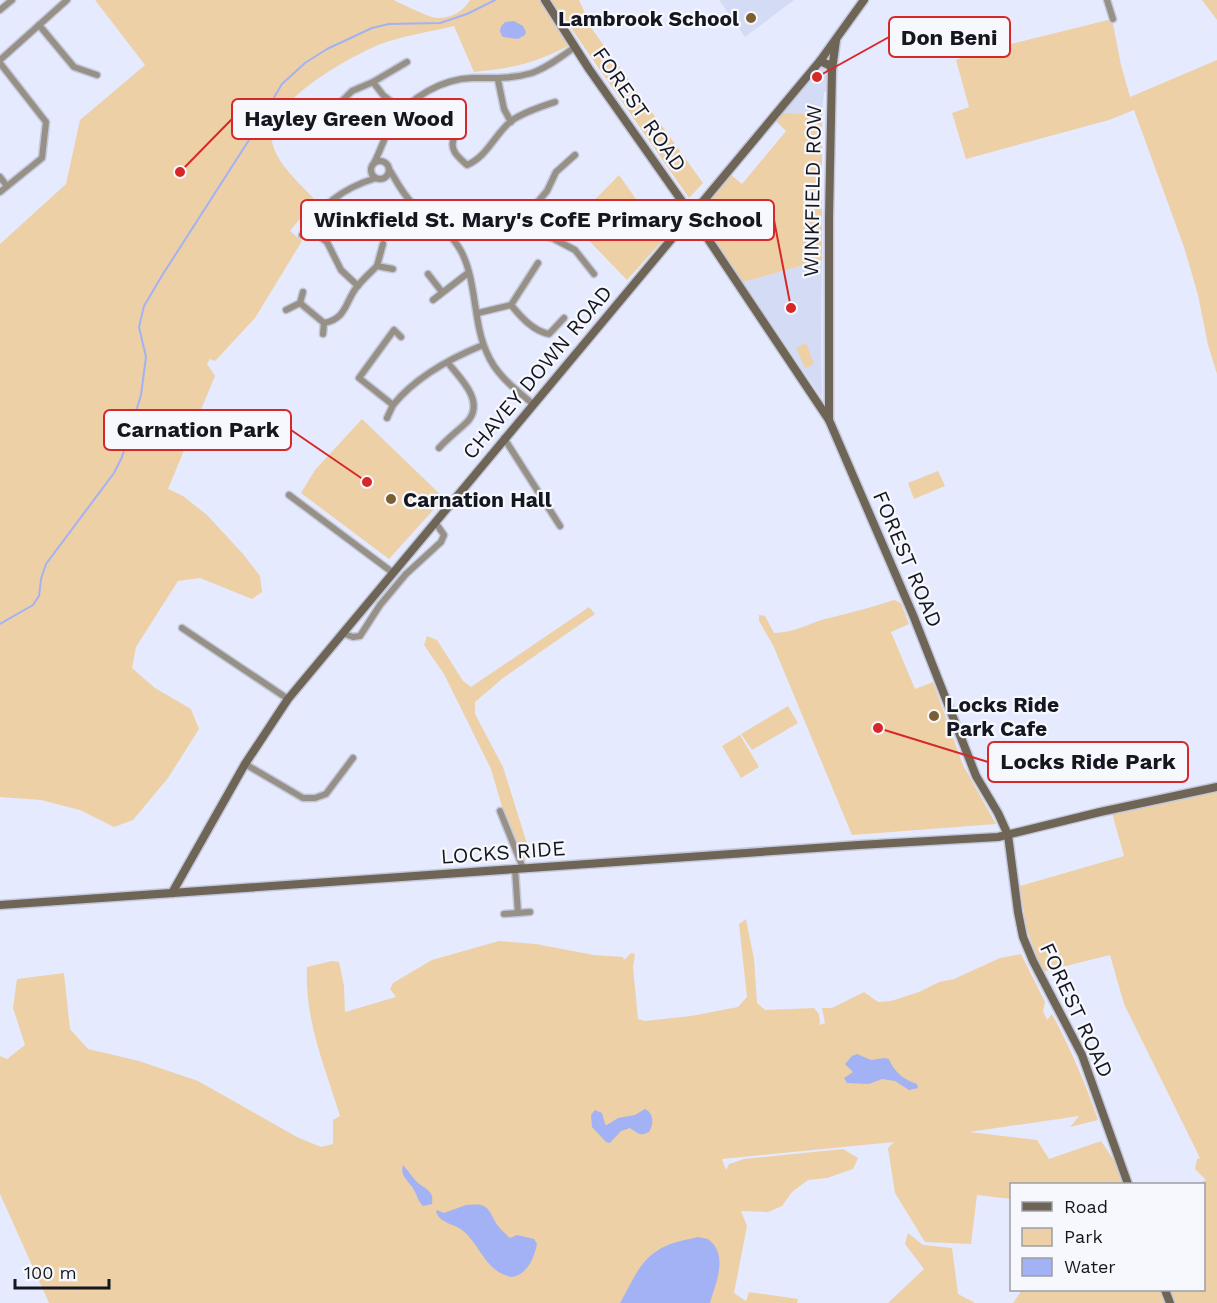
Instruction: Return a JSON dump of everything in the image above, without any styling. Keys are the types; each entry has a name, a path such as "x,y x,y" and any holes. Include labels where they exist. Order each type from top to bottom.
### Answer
{"main road":[{"name":"FOREST ROAD","path":"545,0 589,69 692,215 829,420 913,615 976,776 1008,835 1023,937 1033,962 1082,1054 1127,1183"},
{"path":"832,70 820,60 864,0"},
{"name":"WINKFIELD ROW","path":"829,420 829,206 832,70 836,36"},
{"name":"CHAVEY DOWN ROAD","path":"172,893 245,764 288,699 820,60"},
{"name":"LOCKS RIDE","path":"0,905 1008,835 1100,812 1217,787"}],"street":[{"path":"0,10 12,0"},
{"path":"0,192 42,158 46,122 0,61 68,0"},
{"path":"1107,0 1113,19"},
{"path":"39,25 74,67 97,75"},
{"path":"357,185 371,171 394,122 417,98 443,84 471,78 498,80 531,73 550,65 575,47"},
{"path":"310,127 329,114 352,91 373,82 389,70 407,62"},
{"path":"498,80 504,109 511,122"},
{"path":"373,82 383,95 403,111"},
{"path":"454,138 452,147 454,152 467,165 482,154 511,122 536,108 555,102"},
{"path":"302,235 317,213 334,198 357,185 386,175 384,143"},
{"path":"526,216 547,191 556,172 575,155"},
{"path":"374,163 379,161 387,165 410,201 452,236 462,254 468,273 483,345 494,366 533,404"},
{"path":"371,171 378,178 388,179 399,185"},
{"path":"0,177 7,186"},
{"path":"452,236 494,215 526,216 538,233 575,250 594,274"},
{"path":"307,227 327,242 341,270 358,286"},
{"path":"324,323 334,321 342,315 358,286 377,266 383,244"},
{"path":"478,313 511,305 537,263"},
{"path":"377,266 393,269"},
{"path":"433,300 468,273"},
{"path":"428,274 442,292"},
{"path":"286,310 300,303 303,292"},
{"path":"300,303 324,323"},
{"path":"511,305 523,319 543,333 549,334 564,318"},
{"path":"323,334 324,323"},
{"path":"393,405 359,378 394,330 401,337"},
{"path":"387,418 393,405 402,394 448,363 483,345"},
{"path":"439,448 469,420 474,411 474,399 448,363"},
{"path":"504,438 560,526"},
{"path":"289,495 392,572"},
{"path":"342,633 353,638 360,636 380,605 406,574 441,542 444,535 435,522"},
{"path":"182,628 288,699"},
{"path":"245,764 303,798 315,798 326,794 353,758"},
{"path":"500,811 519,869 518,913"},
{"path":"504,914 530,912"}],"shaded area":[{"name":"Lambrook School","path":"719,0 794,0 745,37"},
{"path":"820,65 825,66 827,70 828,91 824,92 822,114 782,113"},
{"path":"822,260 821,335 822,398 743,282"}],"green space":[{"path":"95,0 393,0 438,18 457,13 470,0 579,0 592,29 703,183 689,198 557,8 549,14 568,46 544,57 512,67 474,72 454,26 378,45 329,71 295,97 281,112 273,126 274,149 283,165 315,200 290,231 302,241 255,318 215,361 210,359 207,364 215,376 168,489 183,496 207,515 243,554 260,576 262,592 252,599 200,578 178,581 136,647 132,668 155,688 191,709 199,729 168,778 133,820 114,827 80,810 41,800 0,797 0,244 66,184 80,120 145,65"},
{"path":"1202,0 1217,0 1217,20"},
{"path":"1112,19 1130,97 1217,60 1217,374 1184,247 1134,110 1109,120 966,159 952,113 969,107 956,60 975,53"},
{"path":"782,113 822,114 822,260 743,282 697,214 730,174 742,184 786,131 775,120"},
{"path":"619,175 664,239 627,280 572,223"},
{"path":"806,343 814,364 805,368 796,348"},
{"path":"362,419 444,498 389,559 301,493 315,470"},
{"path":"938,471 945,486 914,499 908,483"},
{"path":"894,600 901,603 909,624 891,632 915,689 933,682 963,765 996,824 852,835 773,645 759,621 759,615 765,616 774,633 781,633"},
{"path":"589,607 595,614 503,678 475,702 475,714 503,767 530,853 524,861 516,855 491,769 444,674 424,645 427,636 437,640 463,681 471,687"},
{"path":"788,706 798,723 752,750 741,734"},
{"path":"740,735 759,767 741,778 722,746"},
{"path":"1217,792 1217,1303 1013,1303 1021,1291 1205,1291 1205,1183 1200,1183 1206,1180 1195,1169 1197,1159 1200,1158 1124,1004 1110,955 1042,972 1026,927 1020,886 1124,856 1112,813"},
{"path":"746,919 754,959 757,1003 765,1010 814,1008 819,1014 820,1025 825,1023 822,1008 832,1008 864,992 878,1002 891,1001 919,992 939,982 954,979 1000,958 1021,954 1045,1002 1043,1011 1047,1020 1052,1014 1077,1066 1098,1120 1070,1127 1079,1116 969,1132 1037,1140 1049,1159 1101,1141 1129,1183 1010,1183 1010,1199 977,1195 971,1244 925,1242 895,1193 888,1148 894,1142 722,1159 726,1170 729,1164 744,1159 843,1149 858,1158 853,1169 827,1178 808,1180 792,1192 782,1206 768,1212 741,1211 747,1226 734,1293 746,1301 749,1292 798,1299 797,1303 49,1303 0,1194 0,1056 7,1059 25,1045 13,1008 17,979 64,973 70,1029 88,1049 139,1061 198,1081 297,1137 321,1147 333,1144 333,1120 340,1116 312,1024 307,967 332,961 339,962 344,986 345,1012 396,997 390,989 393,983 432,960 499,941 623,957 624,960 631,953 635,954 633,967 638,1019 645,1021 691,1016 738,1007 747,997 739,924"},
{"path":"908,1233 923,1245 952,1248 958,1294 975,1303 888,1303 924,1269 905,1244"}],"water":[{"path":"514,21 523,26 525,35 518,39 503,37 500,31 502,26 505,22"},
{"path":"857,1054 871,1060 889,1059 897,1072 917,1084 918,1088 909,1090 895,1081 882,1079 869,1084 847,1083 844,1078 853,1072 845,1064"},
{"path":"645,1109 650,1113 652,1119 649,1132 639,1134 630,1128 621,1131 610,1143 606,1142 592,1127 591,1115 595,1110 602,1113 607,1125 618,1118 635,1115"},
{"path":"403,1165 416,1181 428,1190 433,1199 432,1204 423,1206 420,1203 404,1176"},
{"path":"466,1205 486,1207 497,1225 510,1238 517,1235 534,1239 537,1244 534,1255 522,1273 512,1277 496,1270 462,1230 441,1219 436,1212 437,1210 444,1213"},
{"path":"698,1237 708,1239 718,1253 718,1278 710,1303 620,1303 638,1270 650,1256 670,1244"}],"waterway":[{"path":"0,624 33,605 39,596 46,564 114,473 122,457 141,395 146,357 139,327 144,306 282,84 305,63 327,49 372,28 389,24 440,23 467,14 495,0"}],"place":[{"name":"Lambrook School","path":"751,18"},
{"name":"Don Beni","path":"817,77"},
{"name":"Hayley Green Wood","path":"180,172"},
{"name":"Winkfield St. Mary's CofE Primary School","path":"791,308"},
{"name":"Carnation Park","path":"367,482"},
{"name":"Carnation Hall","path":"391,499"},
{"name":"Locks Ride Park Cafe","path":"934,716"},
{"name":"Locks Ride Park","path":"878,728"}]}
